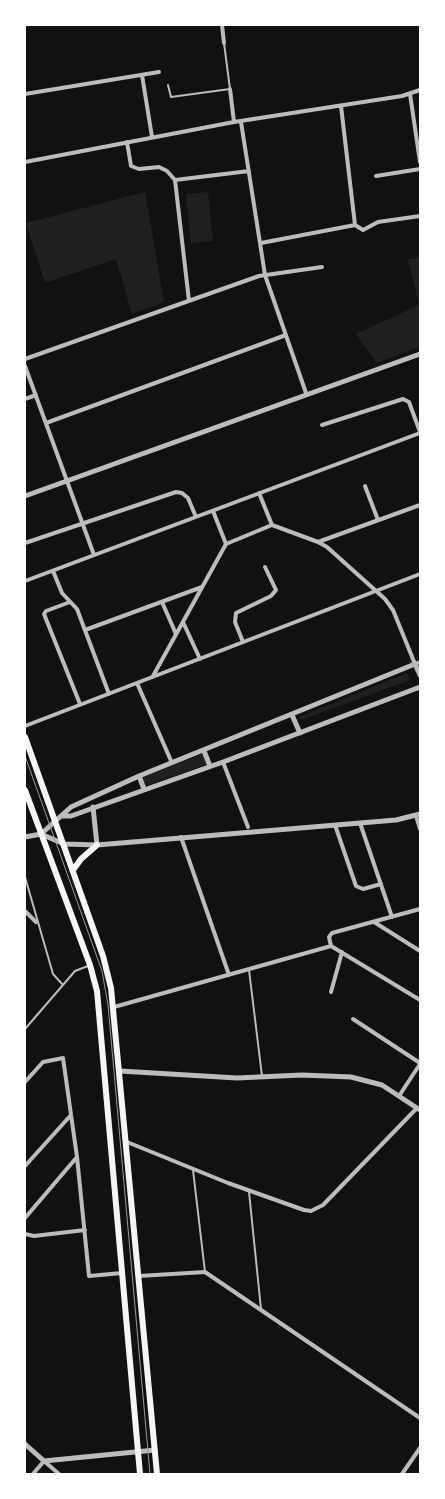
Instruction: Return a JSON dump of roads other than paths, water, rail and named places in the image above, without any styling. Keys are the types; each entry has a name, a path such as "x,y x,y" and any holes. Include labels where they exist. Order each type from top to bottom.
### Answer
{"main road":[{"path":"25,736 105,963 114,1007 158,1474"},
{"path":"25,790 90,965 97,992 103,1042 140,1474"},
{"path":"73,870 81,859 97,845"}],"street":[{"path":"222,25 224,43"},
{"path":"25,94 159,72"},
{"path":"142,75 152,137"},
{"path":"230,89 234,122"},
{"path":"25,162 234,122 410,94 420,90"},
{"path":"410,94 420,162"},
{"path":"341,106 354,225"},
{"path":"241,122 265,275 306,393"},
{"path":"127,142 131,166 139,169 158,167 167,171 175,180 189,301"},
{"path":"376,176 420,169"},
{"path":"175,180 249,171"},
{"path":"260,243 354,225 363,230 378,222 420,216"},
{"path":"25,360 265,275 322,267"},
{"path":"46,423 286,335"},
{"path":"25,496 306,393 420,354"},
{"path":"25,366 94,555"},
{"path":"25,399 35,392"},
{"path":"25,581 420,432 409,402 403,399 322,425"},
{"path":"365,486 378,520"},
{"path":"25,543 167,494 182,493 188,498 196,517"},
{"path":"259,493 272,526"},
{"path":"318,542 420,505"},
{"path":"213,511 226,544"},
{"path":"152,677 226,544 272,526 318,542 338,556 376,591 393,610 418,663 420,675"},
{"path":"243,642 235,622 236,613 271,596 276,590 266,567"},
{"path":"53,571 60,590 77,609 108,694"},
{"path":"25,726 420,574"},
{"path":"85,630 202,587"},
{"path":"70,602 46,611 44,614 80,704"},
{"path":"162,602 176,635"},
{"path":"183,622 200,659"},
{"path":"41,834 70,807 139,776 418,663"},
{"path":"137,683 172,763"},
{"path":"62,816 72,816 223,762 420,687"},
{"path":"292,715 300,733"},
{"path":"204,751 210,766"},
{"path":"223,762 248,827"},
{"path":"139,776 144,789"},
{"path":"93,807 97,845"},
{"path":"25,837 41,834 64,844 97,845 360,823 418,815 420,829"},
{"path":"360,823 392,917"},
{"path":"335,825 356,886 363,889 381,884"},
{"path":"181,837 229,975"},
{"path":"331,946 329,937 332,933 420,909"},
{"path":"25,911 36,922"},
{"path":"374,922 420,951"},
{"path":"114,1007 331,946 420,1000"},
{"path":"331,992 342,952"},
{"path":"353,1019 420,1064 399,1096"},
{"path":"25,1082 43,1062 63,1058 77,1157 89,1276 123,1273"},
{"path":"120,1071 237,1078 262,1076 351,1076 374,1082 418,1109 319,1208 304,1210 193,1170 128,1142"},
{"path":"25,1166 71,1115"},
{"path":"25,1218 77,1157"},
{"path":"25,1234 34,1236 85,1230"},
{"path":"139,1276 205,1272 420,1418"},
{"path":"25,1444 59,1474"},
{"path":"402,1474 420,1448"},
{"path":"32,1474 44,1461 155,1450"}],"lane":[{"path":"168,85 171,97 230,89 224,43"},
{"path":"25,877 52,974 63,985"},
{"path":"25,1029 75,972 90,965"},
{"path":"249,969 262,1076"},
{"path":"193,1170 205,1272"},
{"path":"249,1191 260,1309"}],"tram line":[{"path":"25,756 102,971 108,1005 150,1474"}]}
